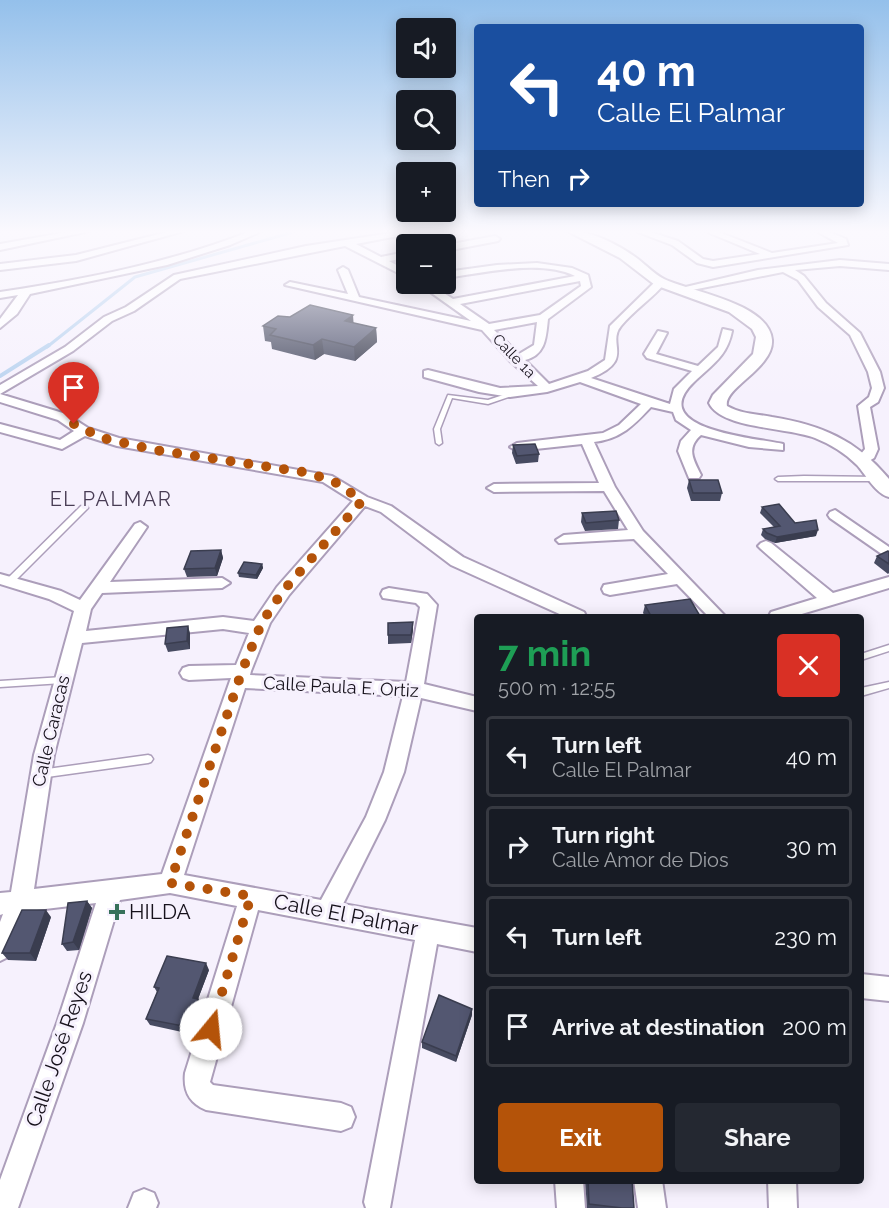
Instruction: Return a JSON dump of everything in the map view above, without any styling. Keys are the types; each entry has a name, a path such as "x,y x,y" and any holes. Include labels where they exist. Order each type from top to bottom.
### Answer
{"street":[{"path":"0,295 26,291 31,287"},
{"path":"0,390 69,349 108,319 130,309 162,287"},
{"path":"302,287 487,328 543,318 585,287"},
{"path":"350,287 354,298"},
{"path":"454,302 531,287"},
{"path":"428,374 512,394 582,379 609,363 612,356 611,334 615,326 655,287"},
{"path":"677,287 739,312 756,325 764,337 763,350 751,368 720,396 717,403 720,410 737,416 808,428 825,434 862,461 884,485"},
{"path":"682,289 690,287"},
{"path":"808,287 822,305 855,333 874,372 878,388 874,399 864,406 862,414 874,442 873,451 862,461"},
{"path":"0,325 13,312 26,291"},
{"name":"Calle 1a","path":"441,294 487,328 514,359 545,387"},
{"path":"514,359 527,356 538,346 543,318"},
{"path":"678,410 677,395 723,348 727,340 727,331"},
{"path":"662,333 651,356 700,370"},
{"path":"582,379 648,403 678,410 699,430 732,440 778,447"},
{"path":"0,398 62,417 83,431 102,438 155,450 310,473 339,484 362,501 386,509 457,561 574,614"},
{"path":"517,447 587,441 606,437 624,428 648,403"},
{"path":"0,428 62,445 83,431"},
{"path":"694,475 683,451 684,445 699,430"},
{"path":"587,441 608,487 638,534 715,614"},
{"path":"494,488 608,487"},
{"path":"170,883 240,676 259,628 283,591 362,501"},
{"path":"834,515 889,554"},
{"name":"Calle Caracas","path":"0,949 40,774 83,608 140,527"},
{"path":"564,540 638,534"},
{"path":"766,546 829,599"},
{"path":"610,589 679,578"},
{"path":"4,581 55,595 83,608"},
{"path":"783,614 889,582"},
{"path":"97,588 222,583"},
{"path":"328,910 386,796 414,689 429,605 421,598 388,594"},
{"path":"74,638 222,623 259,628"},
{"name":"Calle Paula E. Ortiz","path":"189,673 414,689 474,703"},
{"name":"Calle El Palmar","path":"10,902 170,883 328,910 474,939"},
{"name":"Calle José Reyes","path":"4,1208 70,1023 112,889"},
{"path":"251,896 198,1073 197,1086 206,1097 341,1117"},
{"path":"378,1202 428,931"},
{"path":"864,986 889,989"},
{"path":"569,1184 571,1208"},
{"path":"649,1184 652,1208"},
{"path":"782,1184 783,1208"}],"lane":[{"path":"439,443 437,429 450,396 488,402 512,394"},
{"path":"778,479 823,477 884,485"},
{"path":"4,581 84,508"},
{"path":"864,656 889,648"},
{"path":"0,684 63,680"},
{"path":"864,692 887,688"},
{"path":"40,774 148,759"}],"building":[{"path":"310,305 353,315 345,321 376,328 354,347 322,339 313,345 270,335 276,329 263,326 278,316 290,317"},
{"path":"535,444 539,454 517,456 513,445"},
{"path":"689,480 718,480 722,493 693,493"},
{"path":"779,504 795,523 816,520 818,530 777,537 767,533 763,529 780,526 762,507"},
{"path":"616,511 619,520 586,523 582,513"},
{"path":"221,550 215,568 184,569 191,551"},
{"path":"889,552 889,564 877,556"},
{"path":"244,562 262,564 256,575 238,573"},
{"path":"690,599 699,614 650,614 645,605"},
{"path":"413,622 411,635 388,635 388,623"},
{"path":"188,626 187,641 165,644 167,628"},
{"path":"87,901 73,942 62,944 68,903"},
{"path":"22,910 46,910 30,953 2,953"},
{"path":"167,956 206,963 193,998 198,999 188,1027 146,1019 159,988 154,987"},
{"path":"439,995 472,1009 456,1056 422,1042"},
{"path":"588,1184 632,1184 634,1208 589,1204"}],"waterway":[{"path":"47,347 122,287"},
{"path":"0,376 49,345"}],"place":[{"name":"HILDA","path":"117,912"}],"district":[{"name":"EL PALMAR","path":"111,499"}],"route":[{"path":"74,424 83,431 102,438 155,450 310,473 339,484 362,501 283,591 262,622 242,671 170,883 251,896 211,1029"}]}
